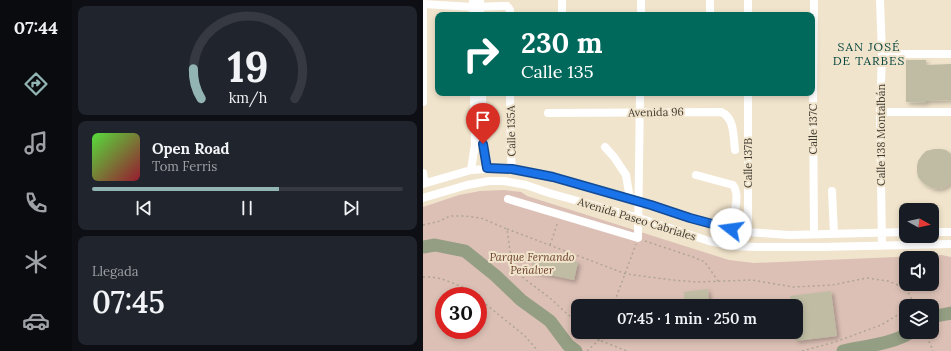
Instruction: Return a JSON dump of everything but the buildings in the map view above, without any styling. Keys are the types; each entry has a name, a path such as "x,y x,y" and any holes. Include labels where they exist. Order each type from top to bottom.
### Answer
{"street":[{"path":"562,0 562,12"},
{"path":"641,0 641,12"},
{"path":"710,0 710,12"},
{"path":"748,0 748,12"},
{"name":"Calle 137C","path":"814,0 814,12"},
{"name":"Calle 138 Montalbán","path":"880,0 882,54 880,112 882,246"},
{"path":"423,102 423,4 477,7 507,6 510,12"},
{"path":"882,54 951,54"},
{"path":"471,170 475,144 474,96"},
{"path":"482,96 483,144 487,168"},
{"name":"Calle 135A","path":"511,96 512,169"},
{"path":"508,199 638,238 640,96"},
{"name":"Calle 137B","path":"748,96 748,232"},
{"name":"Calle 137C","path":"813,96 814,234"},
{"name":"Avenida 96","path":"548,113 721,112 726,114 730,119 735,150"},
{"path":"880,112 951,112"},
{"path":"605,147 626,175 630,199"},
{"name":"Avenida Paseo Cabriales","path":"424,184 471,170 487,168 512,169 553,177 690,218 748,232 789,235 899,232"},
{"path":"423,173 424,184"},
{"path":"696,176 733,185 736,189 737,197 731,229"},
{"name":"Avenida Paseo Cabriales","path":"423,198 467,185 489,181 504,181 526,185 549,193 639,218 709,241 733,246 882,246 951,244"},
{"path":"833,191 834,234"},
{"path":"939,232 951,232"}],"path":[{"path":"550,245 560,215"},
{"path":"423,225 440,221 450,216 481,218 626,274 696,282 752,280 793,287 832,285 867,278 888,281 898,285 908,292 911,299"},
{"path":"507,229 511,258 517,272 571,317"},
{"path":"616,299 638,238 705,262 718,281"},
{"path":"423,277 431,276 463,287"},
{"path":"487,305 525,336 538,351"},
{"path":"802,351 835,342 881,325 899,314"},
{"path":"928,339 933,351"},
{"path":"587,351 599,340 627,351"}],"green space":[{"name":"Parque Fernando Peñalver","path":"504,190 521,192 527,196 729,260 754,263 899,257 899,291 939,291 939,255 951,257 951,351 423,351 423,207 459,195 480,191"}],"waterway":[{"path":"423,247 435,245 465,251 496,276 521,300 550,321 568,345 576,351"},
{"path":"939,315 951,313"},
{"path":"843,351 887,342 899,338"}],"district":[{"name":"SAN JOSÉ DE TARBES","path":"869,53"}],"route":[{"path":"483,144 487,168 512,169 553,177 731,229"}]}
